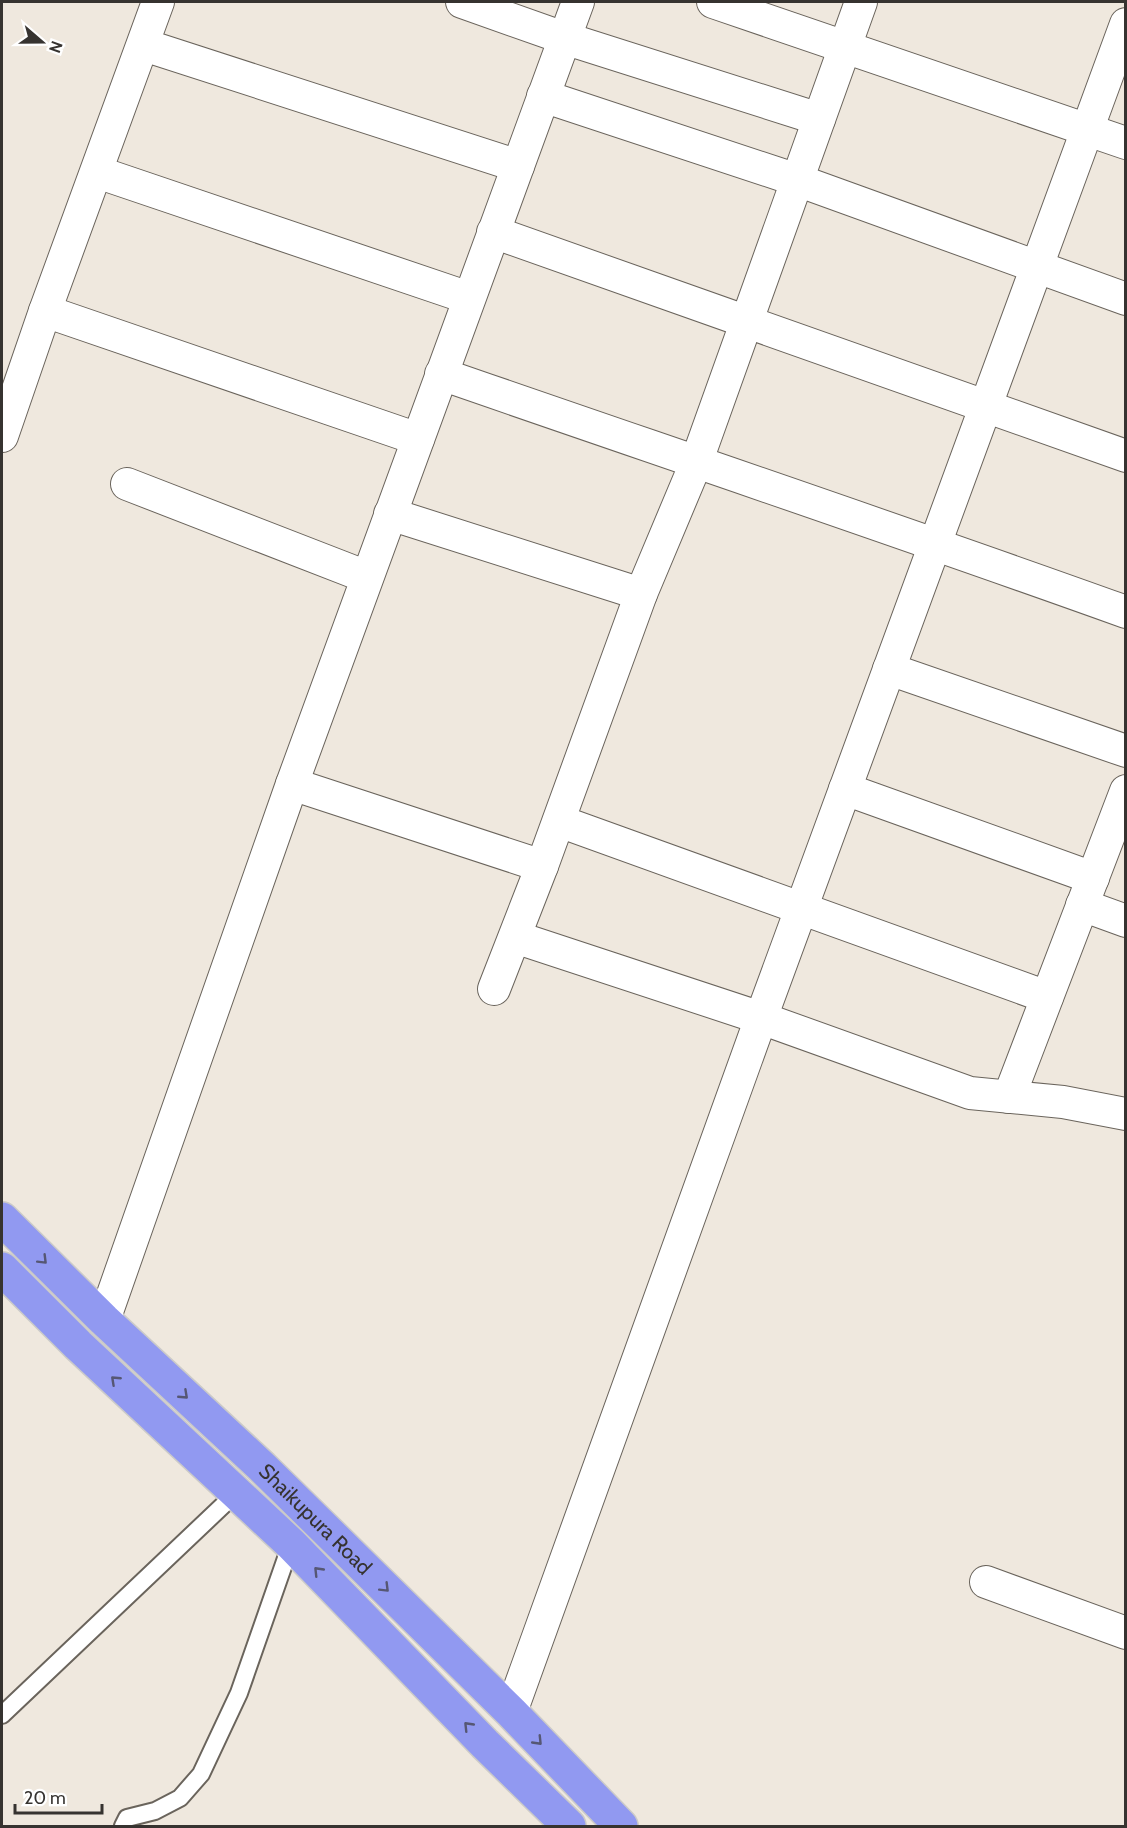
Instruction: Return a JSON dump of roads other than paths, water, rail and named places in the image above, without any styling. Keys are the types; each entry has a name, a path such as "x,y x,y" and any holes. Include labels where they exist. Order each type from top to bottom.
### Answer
{"highway":[{"name":"Shaikupura Road","path":"2,1219 104,1320 262,1467 511,1713 621,1827"},
{"name":"Shaikupura Road","path":"2,1269 78,1345 291,1544 569,1827"}],"street":[{"path":"2,436 45,311 158,2"},
{"path":"462,2 564,38 819,119"},
{"path":"104,1320 292,784 578,2"},
{"path":"713,2 1125,143"},
{"path":"494,989 559,821 641,594 696,463 861,2"},
{"path":"511,1713 761,1018 1125,24"},
{"path":"144,45 518,166"},
{"path":"543,96 797,180 1125,299"},
{"path":"97,172 469,298"},
{"path":"493,232 1125,456"},
{"path":"45,311 418,439"},
{"path":"441,374 935,543 1125,612"},
{"path":"127,484 367,577"},
{"path":"390,514 641,594"},
{"path":"889,669 1125,751"},
{"path":"292,784 542,866"},
{"path":"845,789 1088,891 1125,921"},
{"path":"1009,1097 1125,791"},
{"path":"559,821 1047,997"},
{"path":"515,936 761,1018 970,1093 1063,1102 1125,1114"},
{"path":"987,1582 1125,1633"}],"lane":[{"path":"2,1716 237,1493"},
{"path":"123,1827 127,1818 155,1811 180,1798 201,1774 239,1693 291,1544"}]}
